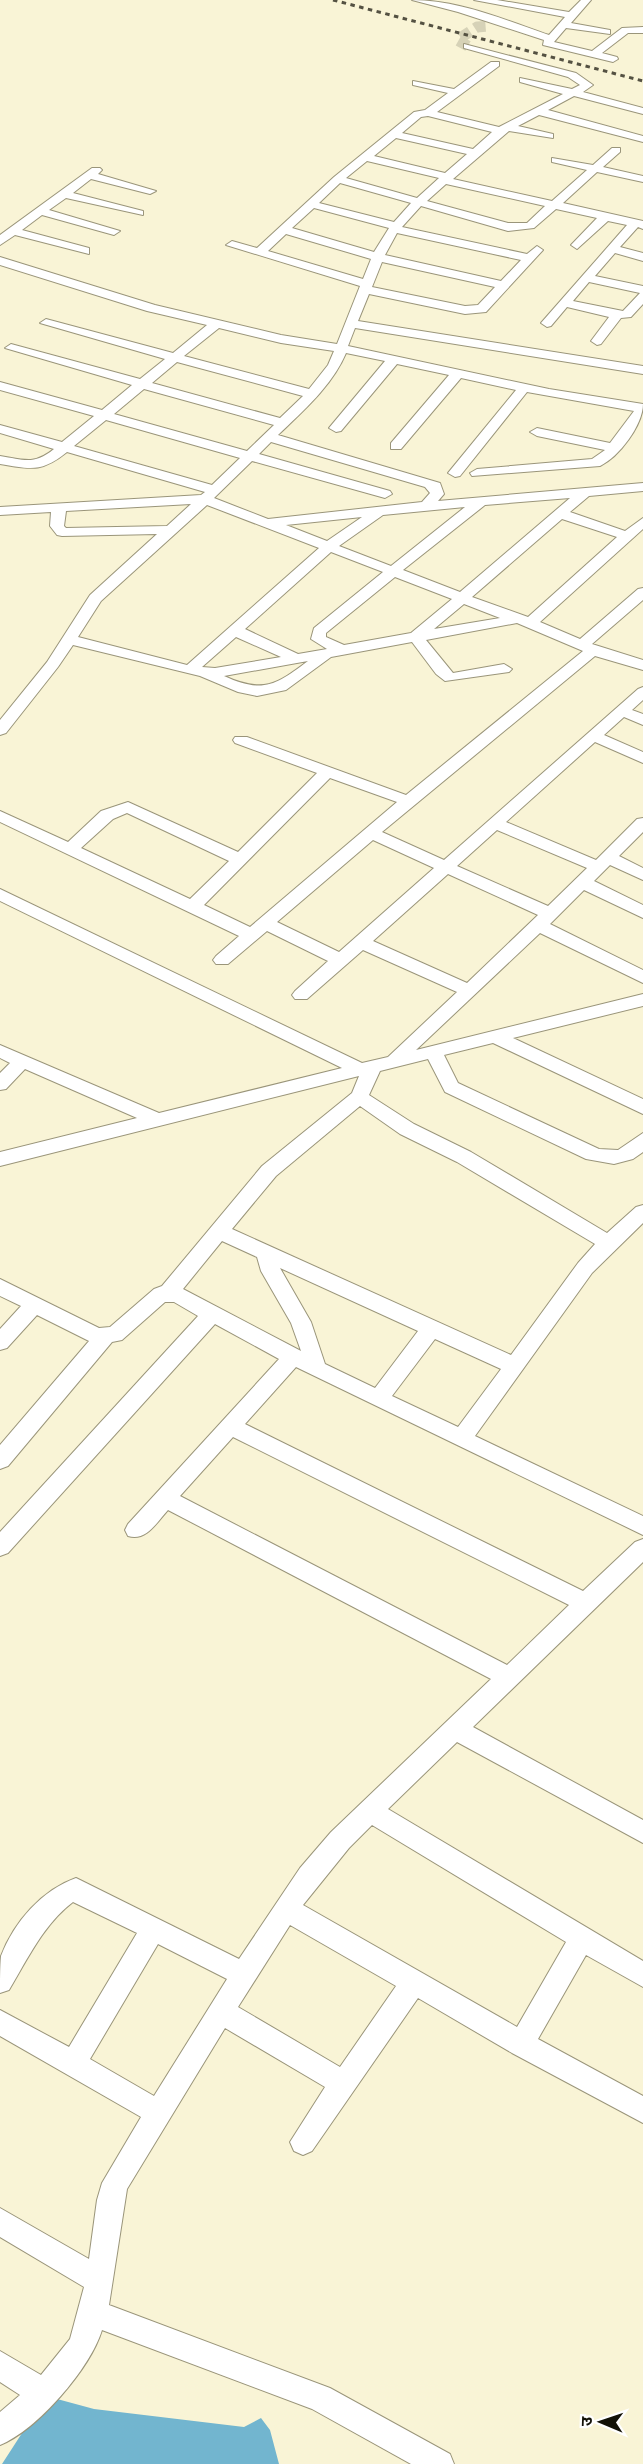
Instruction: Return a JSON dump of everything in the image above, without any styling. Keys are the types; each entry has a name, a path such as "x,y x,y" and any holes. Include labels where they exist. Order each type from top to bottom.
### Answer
{"street":[{"path":"417,0 460,9 550,41"},
{"path":"479,0 573,16"},
{"path":"550,41 573,16 580,3"},
{"path":"565,25 606,32"},
{"path":"491,26 613,59"},
{"path":"594,54 626,30 643,30"},
{"path":"0,730 53,664 95,598 210,494 312,394 334,366 378,256 395,228 419,202 504,129 588,85 572,75 468,46"},
{"path":"428,113 495,64"},
{"path":"524,80 643,111"},
{"path":"417,83 455,92"},
{"path":"537,111 643,139"},
{"path":"259,253 338,179 418,114 428,113 549,136"},
{"path":"394,134 475,153"},
{"path":"338,179 516,228 530,226 616,150"},
{"path":"365,157 639,224"},
{"path":"556,160 643,179"},
{"path":"0,241 93,173 150,191"},
{"path":"64,194 139,213"},
{"path":"232,245 366,286 473,311 486,306 533,254 395,228 311,204"},
{"path":"40,211 114,231"},
{"path":"577,244 606,216"},
{"path":"547,323 612,249 639,224"},
{"path":"284,229 378,256 505,285"},
{"path":"13,231 85,251"},
{"path":"612,249 643,257"},
{"path":"0,261 151,308 280,339 341,348 524,388 643,408 606,458 595,463 477,473"},
{"path":"586,278 643,290"},
{"path":"564,303 617,315 627,314 643,296"},
{"path":"597,340 617,315"},
{"path":"46,323 312,394"},
{"path":"0,460 39,464 64,447 216,324"},
{"path":"351,324 643,370"},
{"path":"11,348 283,423"},
{"path":"336,428 394,359"},
{"path":"396,446 458,373"},
{"path":"0,386 385,494"},
{"path":"455,473 524,388"},
{"path":"0,429 210,494 266,523 588,648 643,665"},
{"path":"537,432 612,447"},
{"path":"269,437 435,486 437,494 426,506"},
{"path":"197,671 234,630 328,547 373,512 385,494 402,476"},
{"path":"266,523 643,487"},
{"path":"416,637 585,492"},
{"path":"0,511 210,494"},
{"path":"335,651 318,639 319,631 481,501"},
{"path":"0,503 32,509"},
{"path":"59,507 57,526 62,532 169,530"},
{"path":"560,513 627,536"},
{"path":"197,671 298,659 416,637 523,621 643,522"},
{"path":"222,960 588,648 643,592"},
{"path":"234,630 298,659"},
{"path":"416,637 441,671 450,678 504,669"},
{"path":"69,639 197,671 244,689 267,693 280,688 335,651"},
{"path":"301,995 643,692"},
{"path":"622,711 643,720"},
{"path":"594,736 643,758"},
{"path":"241,740 408,801"},
{"path":"192,907 327,772"},
{"path":"70,849 107,815 121,807 128,807 239,859"},
{"path":"0,816 252,935"},
{"path":"495,823 643,875"},
{"path":"394,1060 643,823"},
{"path":"371,833 445,867 544,919 643,977"},
{"path":"582,882 643,912"},
{"path":"0,894 367,1067"},
{"path":"265,923 340,960"},
{"path":"361,942 469,991"},
{"path":"0,1159 643,1000"},
{"path":"492,1036 643,1107"},
{"path":"0,1051 156,1119"},
{"path":"433,1051 451,1087 593,1154 615,1159 633,1151 643,1140"},
{"path":"0,1084 22,1061"},
{"path":"0,1287 97,1336 115,1334 154,1298 168,1293 269,1171 359,1097 367,1067"},
{"path":"359,1097 407,1129 464,1157 608,1243"},
{"path":"462,1438 585,1268 608,1243 643,1212"},
{"path":"218,1231 515,1366"},
{"path":"265,1252 271,1271 301,1322 317,1369"},
{"path":"168,1293 317,1369 643,1526"},
{"path":"0,1342 34,1305"},
{"path":"0,1547 212,1314"},
{"path":"379,1398 432,1328"},
{"path":"0,1460 105,1336"},
{"path":"136,1530 293,1357"},
{"path":"230,1426 586,1603"},
{"path":"165,1498 509,1677"},
{"path":"0,2431 41,2392 81,2348 93,2313 110,2200 115,2182 243,1974 309,1876 340,1840 643,1548"},
{"path":"455,1729 643,1832"},
{"path":"370,1811 643,1975"},
{"path":"0,1981 48,1906 65,1890 76,1889 89,1893 243,1974"},
{"path":"286,1909 521,2044 643,2110"},
{"path":"73,2064 154,1927"},
{"path":"521,2044 582,1938"},
{"path":"303,2142 414,1982"},
{"path":"220,2011 344,2085"},
{"path":"0,2022 157,2112"},
{"path":"0,2222 98,2280"},
{"path":"93,2313 320,2398 440,2464"},
{"path":"0,2366 41,2392"}],"water":[{"path":"46,2396 94,2409 244,2427 261,2418 270,2430 279,2464 2,2464"}],"tunnel":[{"path":"468,46 457,40 477,27 491,26"}],"railway":[{"path":"333,0 643,81"}]}
